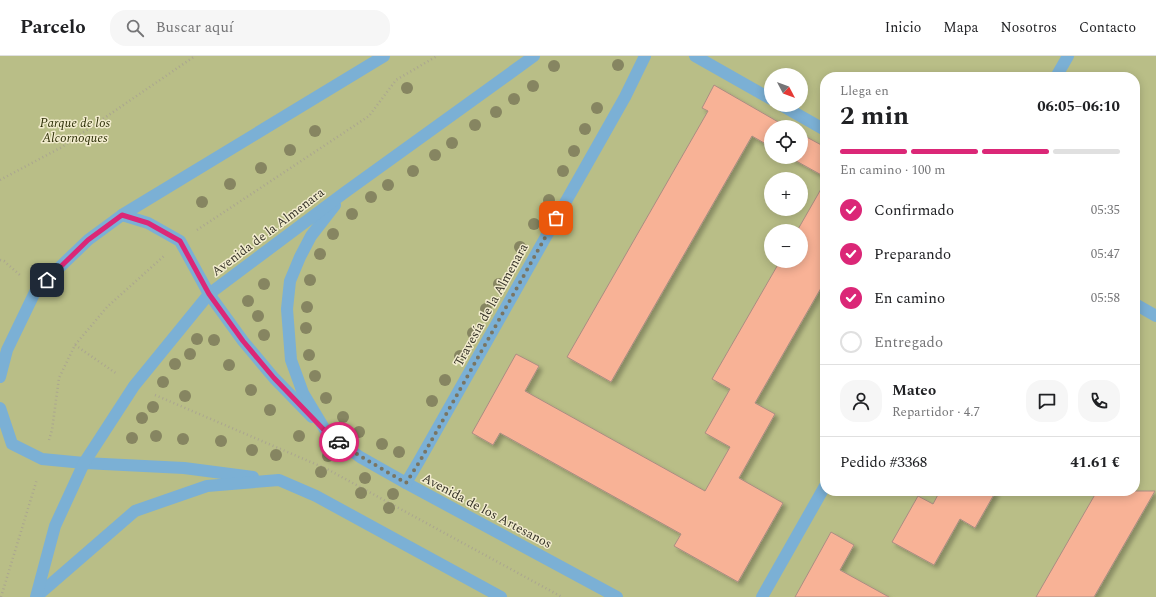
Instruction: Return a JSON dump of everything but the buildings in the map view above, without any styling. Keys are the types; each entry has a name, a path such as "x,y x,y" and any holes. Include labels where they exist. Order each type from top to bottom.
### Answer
{"street":[{"path":"0,376 6,350 36,290 88,240 122,215 384,56"},
{"name":"Avenida de la Almenara","path":"36,596 55,526 84,463 134,386 209,294 344,193 534,56"},
{"name":"Travesía de la Almenara","path":"406,483 420,461 625,97 645,56"},
{"path":"695,56 764,95"},
{"path":"1059,72 1068,56"},
{"path":"794,112 820,127"},
{"name":"Avenida de los Artesanos","path":"327,433 304,393 291,360 287,309 290,281 300,258 311,236 344,193"},
{"path":"122,215 148,223 180,241"},
{"name":"Avenida de los Artesanos","path":"180,241 209,294 243,341 274,378 327,433 360,456 406,483 617,597"},
{"path":"1140,307 1156,316"},
{"path":"0,408 12,444 42,459 84,463 184,468 279,480 316,496 501,597"},
{"path":"36,596 135,511 206,486 279,480"},
{"path":"762,597 820,495"}],"path":[{"path":"0,180 62,147 195,56"},
{"path":"1,597 52,430 59,378 75,345 107,307 180,241 369,116 396,80 437,56"},
{"path":"0,260 4,261 36,290"},
{"path":"75,345 134,386 327,469 562,597"}],"green space":[{"name":"Parque de los Alcornoques","path":"0,56 1156,56 1156,597 0,597"}],"way so far":[{"path":"339,442 406,483 420,461 556,218"}],"route":[{"path":"47,280 88,240 122,215 148,223 159,229 180,241 209,294 243,341 274,378 327,433 339,442"}]}
